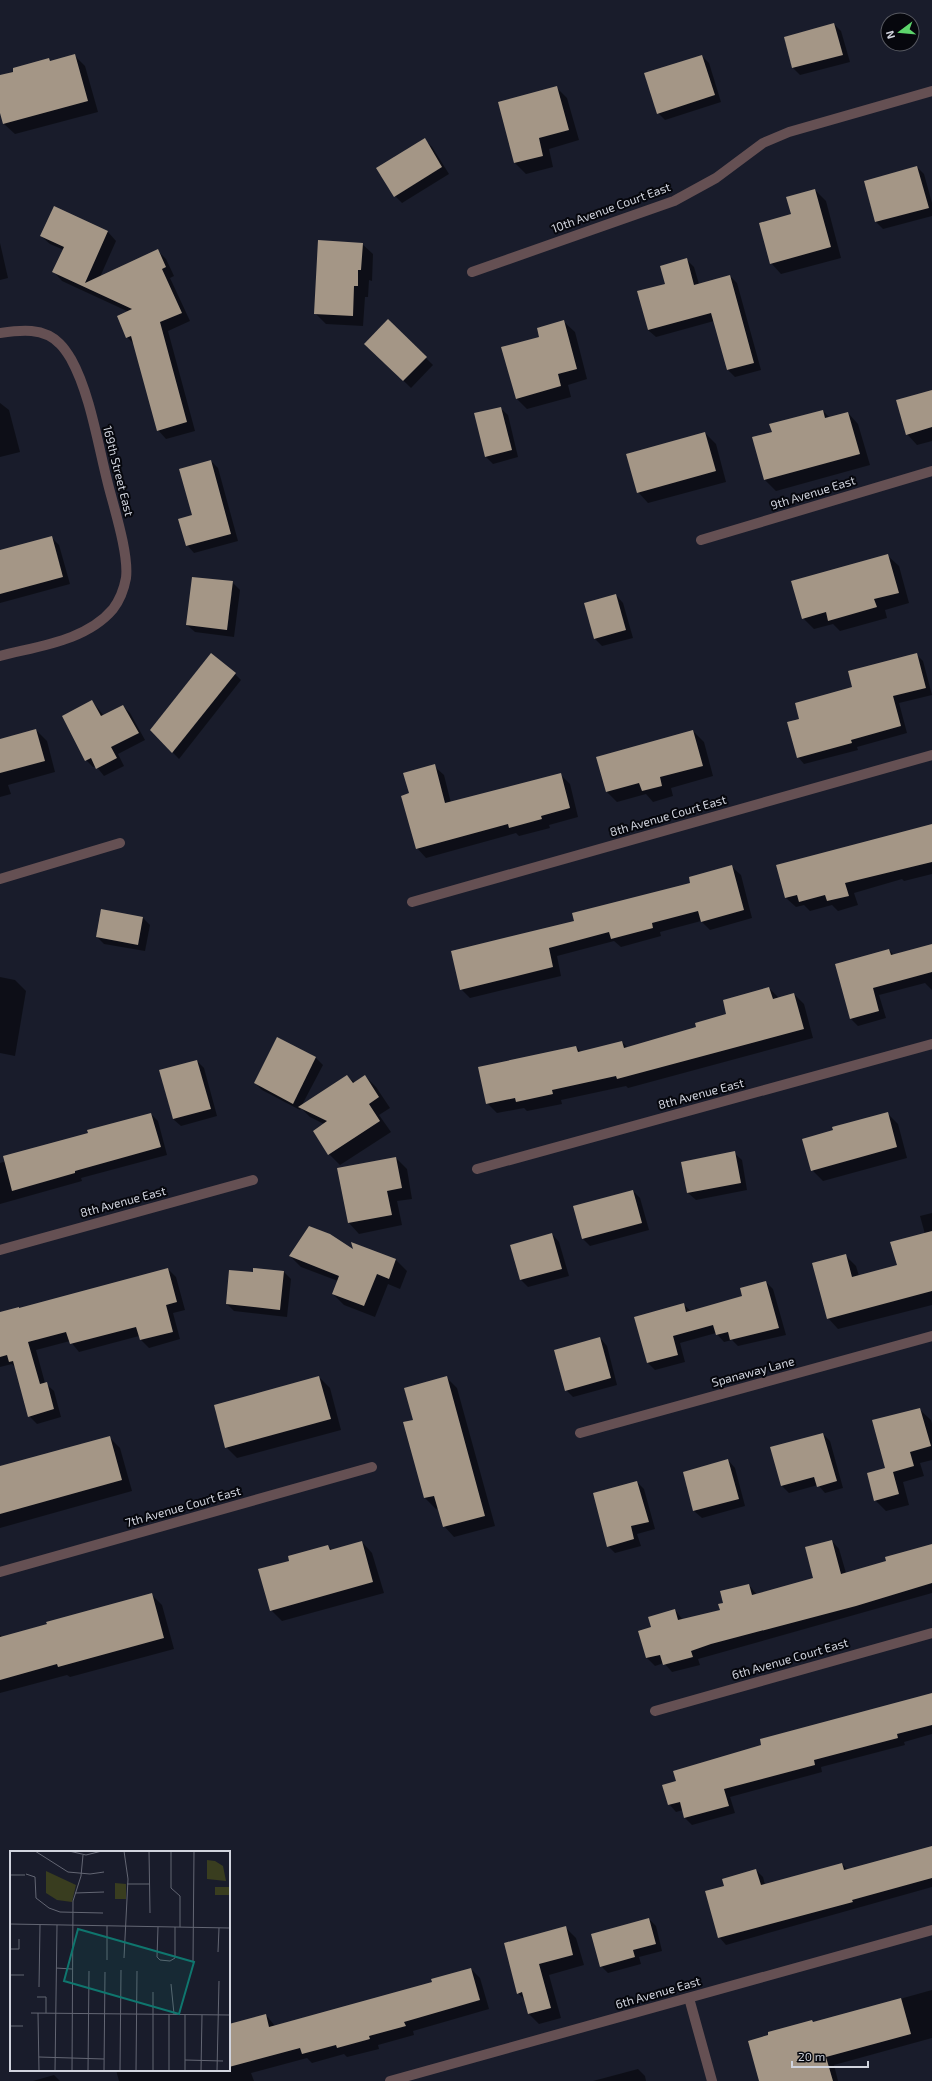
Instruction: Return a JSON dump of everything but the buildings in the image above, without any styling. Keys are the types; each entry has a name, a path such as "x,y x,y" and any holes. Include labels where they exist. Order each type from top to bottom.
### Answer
{"street":[{"name":"10th Avenue Court East","path":"472,272 674,201 716,178 763,143 789,132 932,91"},
{"name":"169th Street East","path":"0,333 21,330 35,331 46,335 59,343 71,359 86,399 123,545 126,578 121,595 113,609 92,628 75,635 0,656"},
{"name":"9th Avenue East","path":"701,540 932,470"},
{"name":"8th Avenue Court East","path":"412,902 932,755"},
{"path":"0,879 120,844"},
{"name":"8th Avenue East","path":"478,1169 932,1044"},
{"name":"8th Avenue East","path":"0,1250 253,1180"},
{"name":"Spanaway Lane","path":"580,1433 932,1336"},
{"name":"7th Avenue Court East","path":"0,1572 372,1467"},
{"name":"6th Avenue Court East","path":"655,1711 932,1633"},
{"name":"6th Avenue East","path":"390,2081 932,1930"},
{"path":"689,1998 712,2081"}]}
